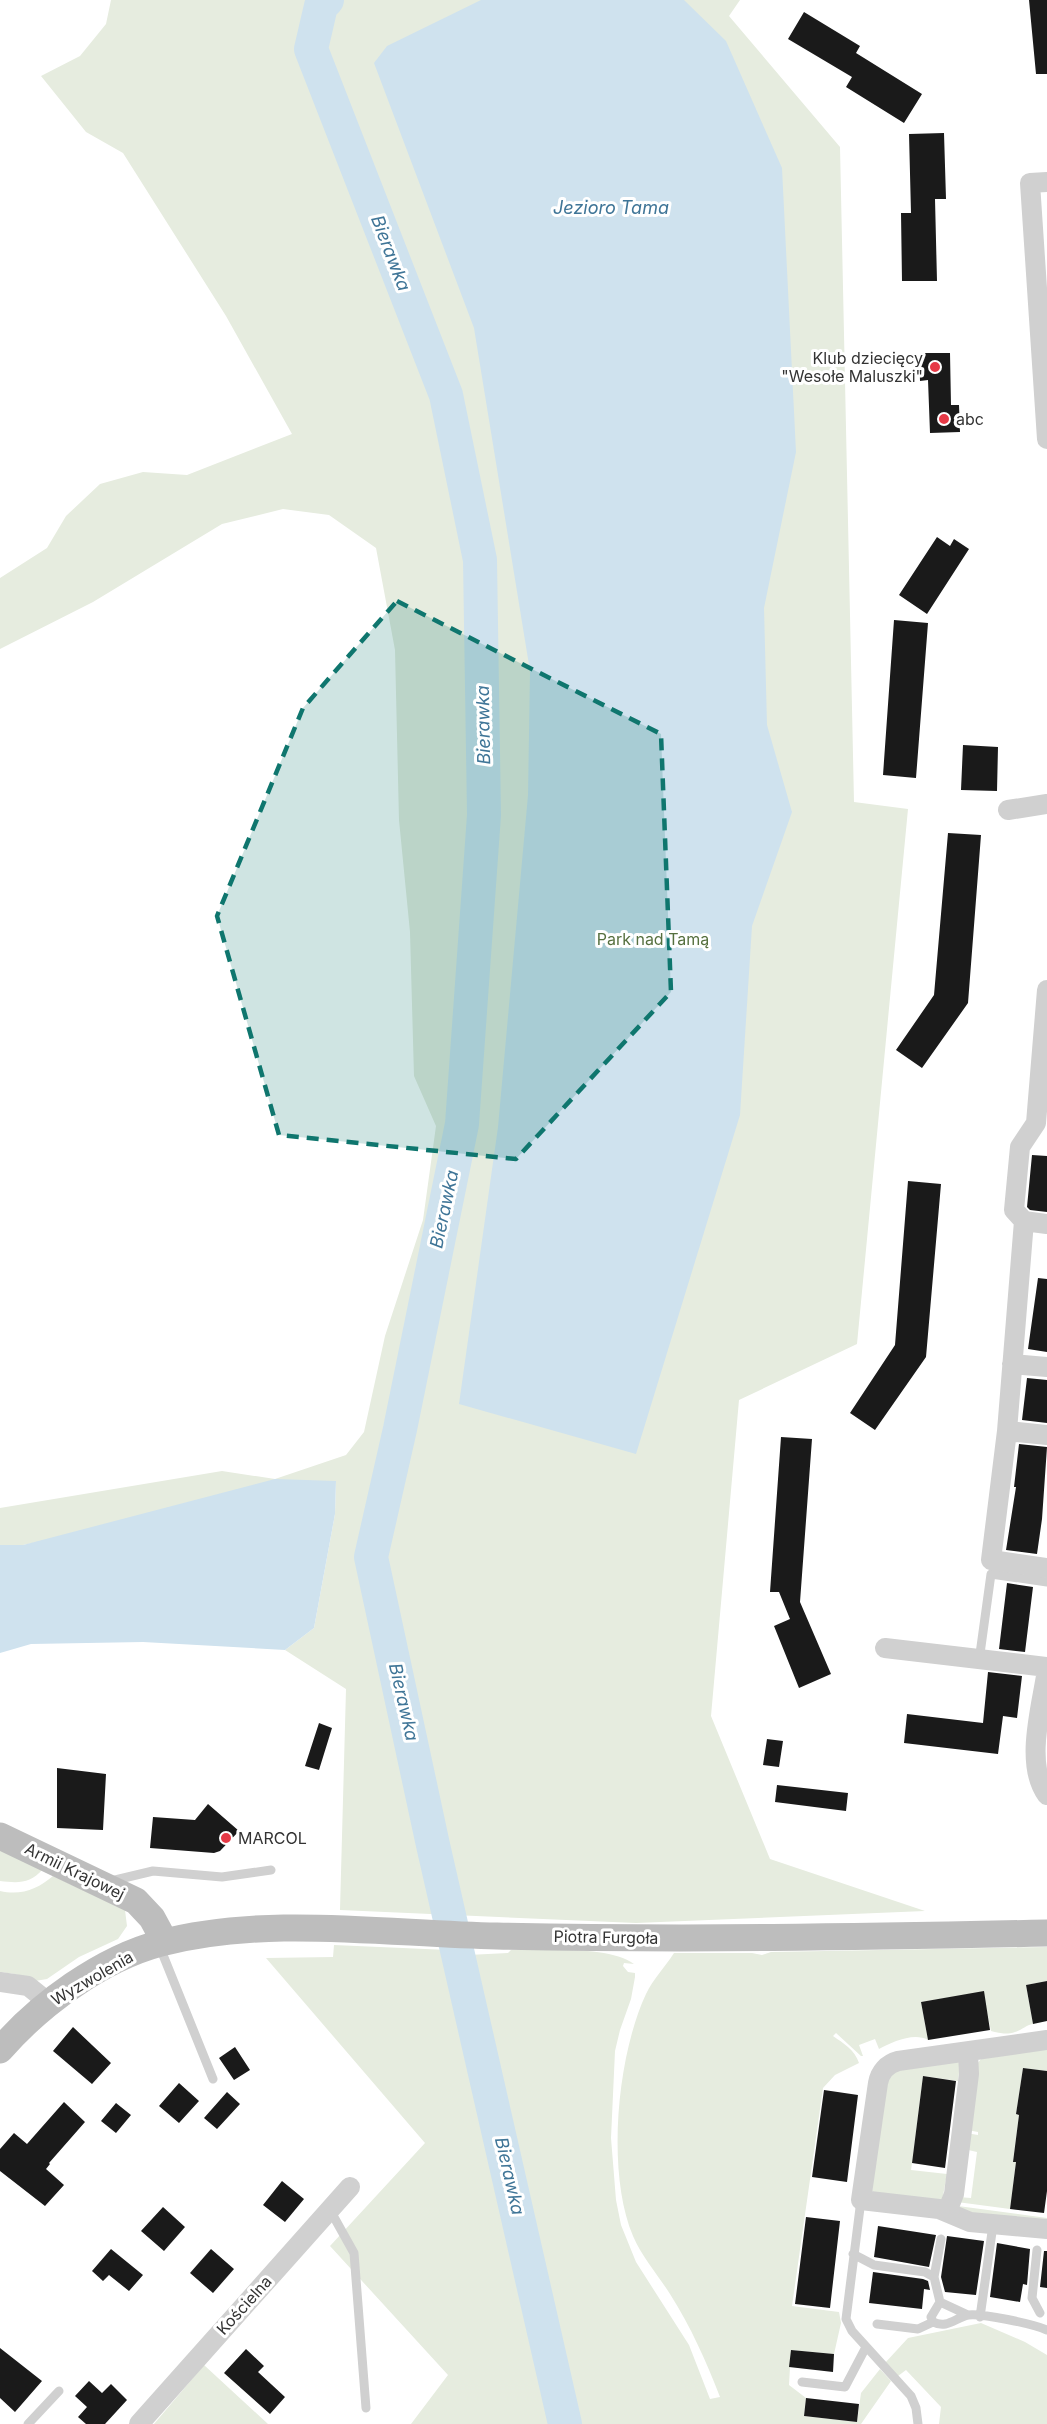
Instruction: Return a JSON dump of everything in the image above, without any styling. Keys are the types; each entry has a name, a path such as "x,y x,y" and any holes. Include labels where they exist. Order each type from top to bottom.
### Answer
{"main road":[{"name":"Armii Krajowej","path":"0,1836 103,1883 136,1901 152,1917 162,1943"},
{"name":"Piotra Furgoła","path":"162,1943 219,1932 321,1928 495,1936 666,1938 1047,1933"},
{"name":"Wyzwolenia","path":"0,2050 48,2002 104,1967 130,1954 162,1943"}],"street":[{"path":"1047,182 1030,183 1045,380 1047,439"},
{"path":"1008,810 1047,804"},
{"path":"1047,990 1044,1074 1036,1123 1020,1147 1014,1210 1024,1221 1047,1224"},
{"path":"1024,1221 1007,1431 991,1560 1047,1568"},
{"path":"1012,1364 1047,1367"},
{"path":"1007,1431 1047,1435"},
{"path":"885,1648 1047,1669 1035,1761 1039,1781 1047,1795"},
{"path":"0,1982 28,1986 48,2002"},
{"path":"1047,2040 891,2063 882,2072 876,2092 861,2200 932,2208 970,2222 1047,2229"},
{"path":"947,2212 954,2194 969,2074 968,2052"},
{"name":"Kościelna","path":"139,2424 350,2187"}],"lane":[{"path":"979,1661 991,1574 1047,1582"},
{"path":"103,1883 153,1871 222,1877 271,1870"},
{"path":"162,1943 213,2079"},
{"path":"861,2200 846,2319 866,2347 914,2402 918,2424"},
{"path":"330,2209 354,2253 366,2408"},
{"path":"980,2317 993,2225"},
{"path":"940,2239 934,2277 940,2302 931,2317 938,2325 948,2324 968,2316"},
{"path":"1031,2324 1043,2310 1032,2298 1037,2250"},
{"path":"853,2254 874,2265 925,2272 934,2277"},
{"path":"940,2302 968,2316 1031,2324 1047,2330"},
{"path":"877,2324 918,2329 933,2322"},
{"path":"802,2382 845,2387 866,2347"},
{"path":"28,2424 58,2391"}],"highlighted area":[{"path":"397,601 661,734 671,992 516,1159 279,1135 217,916 303,708"}],"green space":[{"name":"Park nad Tamą","path":"111,0 740,0 729,16 840,147 854,802 908,809 857,1344 739,1400 711,1716 770,1859 925,1911 636,1923 340,1910 346,1689 285,1650 314,1628 335,1514 336,1481 23,1545 0,1545 0,1508 222,1471 275,1479 346,1455 364,1432 385,1336 423,1220 436,1126 414,1076 410,932 399,820 395,650 376,548 329,515 283,509 222,524 93,602 0,649 0,578 47,548 66,516 100,484 143,472 187,475 292,434 226,316 123,153 86,132 41,76 80,56 106,24"},
{"path":"0,1848 43,1869 28,1880 0,1881"},
{"path":"53,1876 125,1910 127,1926 118,1939 79,1957 47,1979 35,1981 0,1972 0,1891 22,1892 41,1885"},
{"path":"334,1945 448,1950 530,2317 550,2402 559,2424 411,2424 448,2375 330,2246 425,2143 266,1958 333,1957"},
{"path":"1047,1947 1047,1981 1026,1985 1033,2024 1017,2031 1006,2034 991,2031 983,1992 921,2002 928,2040 910,2037 879,2049 875,2039 859,2045 863,2056 861,2056 836,2033 833,2036 852,2051 859,2063 835,2075 823,2088 792,2306 839,2312 841,2323 834,2354 791,2350 789,2385 806,2398 804,2416 857,2422 861,2393 880,2369 891,2381 861,2424 571,2424 555,2362 550,2322 546,2316 539,2269 530,2242 531,2232 468,1955 508,1953 511,1950 575,1950 608,1954 634,1964 624,1963 623,1966 628,1972 635,1973 635,1977 631,1999 615,2051 611,2138 616,2200 621,2225 636,2262 689,2345 710,2399 720,2397 678,2306 645,2259 633,2236 625,2210 620,2180 618,2114 628,2049 646,1994 674,1953 762,1955 771,1952"},
{"path":"1047,2048 1047,2071 1023,2068 1016,2114 1019,2115 1010,2209 957,2202 958,2197 971,2198 977,2152 964,2149 966,2133 978,2135 978,2132 967,2130 977,2064 981,2059"},
{"path":"956,2060 960,2064 958,2081 923,2076 911,2170 947,2174 942,2201 876,2194 872,2191 882,2086 894,2069"},
{"path":"958,2206 1047,2218 1047,2219 973,2217"},
{"path":"981,2323 1025,2342 1047,2355 1047,2424 939,2424 941,2407 906,2370 898,2376 885,2363 908,2338"},
{"path":"204,2365 268,2424 154,2424"}],"water":[{"name":"Jezioro Tama","path":"481,0 684,0 726,41 782,168 796,452 764,608 767,725 792,812 752,926 740,1115 636,1454 459,1404 498,1127 528,795 530,671 474,328 374,63 387,46"},
{"path":"275,1479 336,1481 335,1514 314,1628 285,1650 143,1642 31,1644 0,1653 0,1545 23,1545"}],"building":[{"path":"1029,0 1047,0 1047,74 1036,74"},
{"path":"804,12 860,46 856,53 922,94 904,123 846,87 852,77 788,39"},
{"path":"944,133 946,199 935,199 937,281 902,281 901,213 911,213 909,134"},
{"path":"919,353 950,353 951,405 959,405 960,432 930,433 928,380 920,381"},
{"path":"937,537 950,546 954,539 969,549 927,614 899,595"},
{"path":"894,620 928,623 916,778 883,775"},
{"path":"963,745 998,747 997,791 961,790"},
{"path":"948,833 981,835 968,1003 922,1068 896,1050 934,995"},
{"path":"1032,1155 1047,1156 1047,1212 1030,1210 1027,1207"},
{"path":"908,1181 941,1184 926,1357 875,1430 850,1413 895,1345"},
{"path":"1038,1278 1047,1279 1047,1352 1028,1349"},
{"path":"1027,1378 1047,1380 1047,1423 1022,1420"},
{"path":"781,1437 812,1439 800,1602 831,1674 799,1688 774,1626 790,1619 779,1592 770,1592"},
{"path":"1019,1444 1047,1447 1037,1554 1006,1550 1016,1487 1014,1487"},
{"path":"1007,1583 1033,1587 1025,1652 999,1649"},
{"path":"988,1672 1022,1676 1017,1718 1003,1716 998,1754 904,1743 907,1714 983,1723"},
{"path":"319,1723 332,1728 319,1770 305,1766"},
{"path":"767,1739 783,1741 779,1767 763,1765"},
{"path":"57,1768 106,1774 103,1830 57,1828"},
{"path":"777,1785 848,1793 846,1811 775,1802"},
{"path":"208,1804 239,1831 220,1851 214,1853 150,1848 153,1817 195,1820"},
{"path":"1047,1981 1047,2021 1033,2024 1026,1985"},
{"path":"984,1991 990,2030 928,2040 921,2002"},
{"path":"73,2027 111,2063 92,2084 53,2051"},
{"path":"235,2047 250,2070 234,2080 219,2058"},
{"path":"1023,2068 1047,2071 1047,2191 1044,2213 1010,2209 1019,2115 1016,2114"},
{"path":"923,2076 956,2081 945,2168 912,2163"},
{"path":"179,2083 199,2101 179,2123 159,2106"},
{"path":"824,2090 858,2095 847,2182 812,2177"},
{"path":"227,2092 240,2104 217,2129 204,2118"},
{"path":"64,2102 85,2122 46,2169 64,2185 45,2206 0,2171 0,2149 14,2133 27,2144"},
{"path":"116,2103 131,2115 116,2133 101,2121"},
{"path":"282,2181 304,2199 285,2222 263,2205"},
{"path":"163,2207 185,2227 164,2251 141,2231"},
{"path":"806,2217 840,2221 830,2308 795,2304"},
{"path":"878,2226 936,2235 929,2267 874,2257"},
{"path":"947,2236 984,2241 976,2295 945,2292 941,2277"},
{"path":"997,2243 1030,2249 1027,2285 1023,2284 1020,2302 990,2297"},
{"path":"111,2249 143,2275 129,2291 109,2275 103,2281 92,2271"},
{"path":"211,2249 234,2269 213,2293 190,2273"},
{"path":"1044,2251 1047,2251 1047,2288 1040,2287"},
{"path":"873,2272 928,2281 930,2290 924,2289 922,2309 869,2303"},
{"path":"0,2348 42,2381 15,2412 0,2398"},
{"path":"246,2349 264,2366 258,2372 285,2397 270,2414 224,2373"},
{"path":"791,2350 834,2354 833,2372 789,2367"},
{"path":"89,2381 102,2393 111,2384 127,2400 105,2424 86,2424 78,2417 87,2407 75,2396"},
{"path":"806,2398 859,2404 857,2422 804,2416"}],"waterway":[{"name":"Bierawka","path":"327,0 321,6 311,49 446,395 480,560 484,815 462,1124 400,1429 371,1557 433,1845 565,2424"}],"place":[{"name":"Klub dziecięcy \"Wesołe Maluszki\"","path":"935,367"},
{"name":"abc","path":"944,419"},
{"name":"MARCOL","path":"226,1838"}]}
